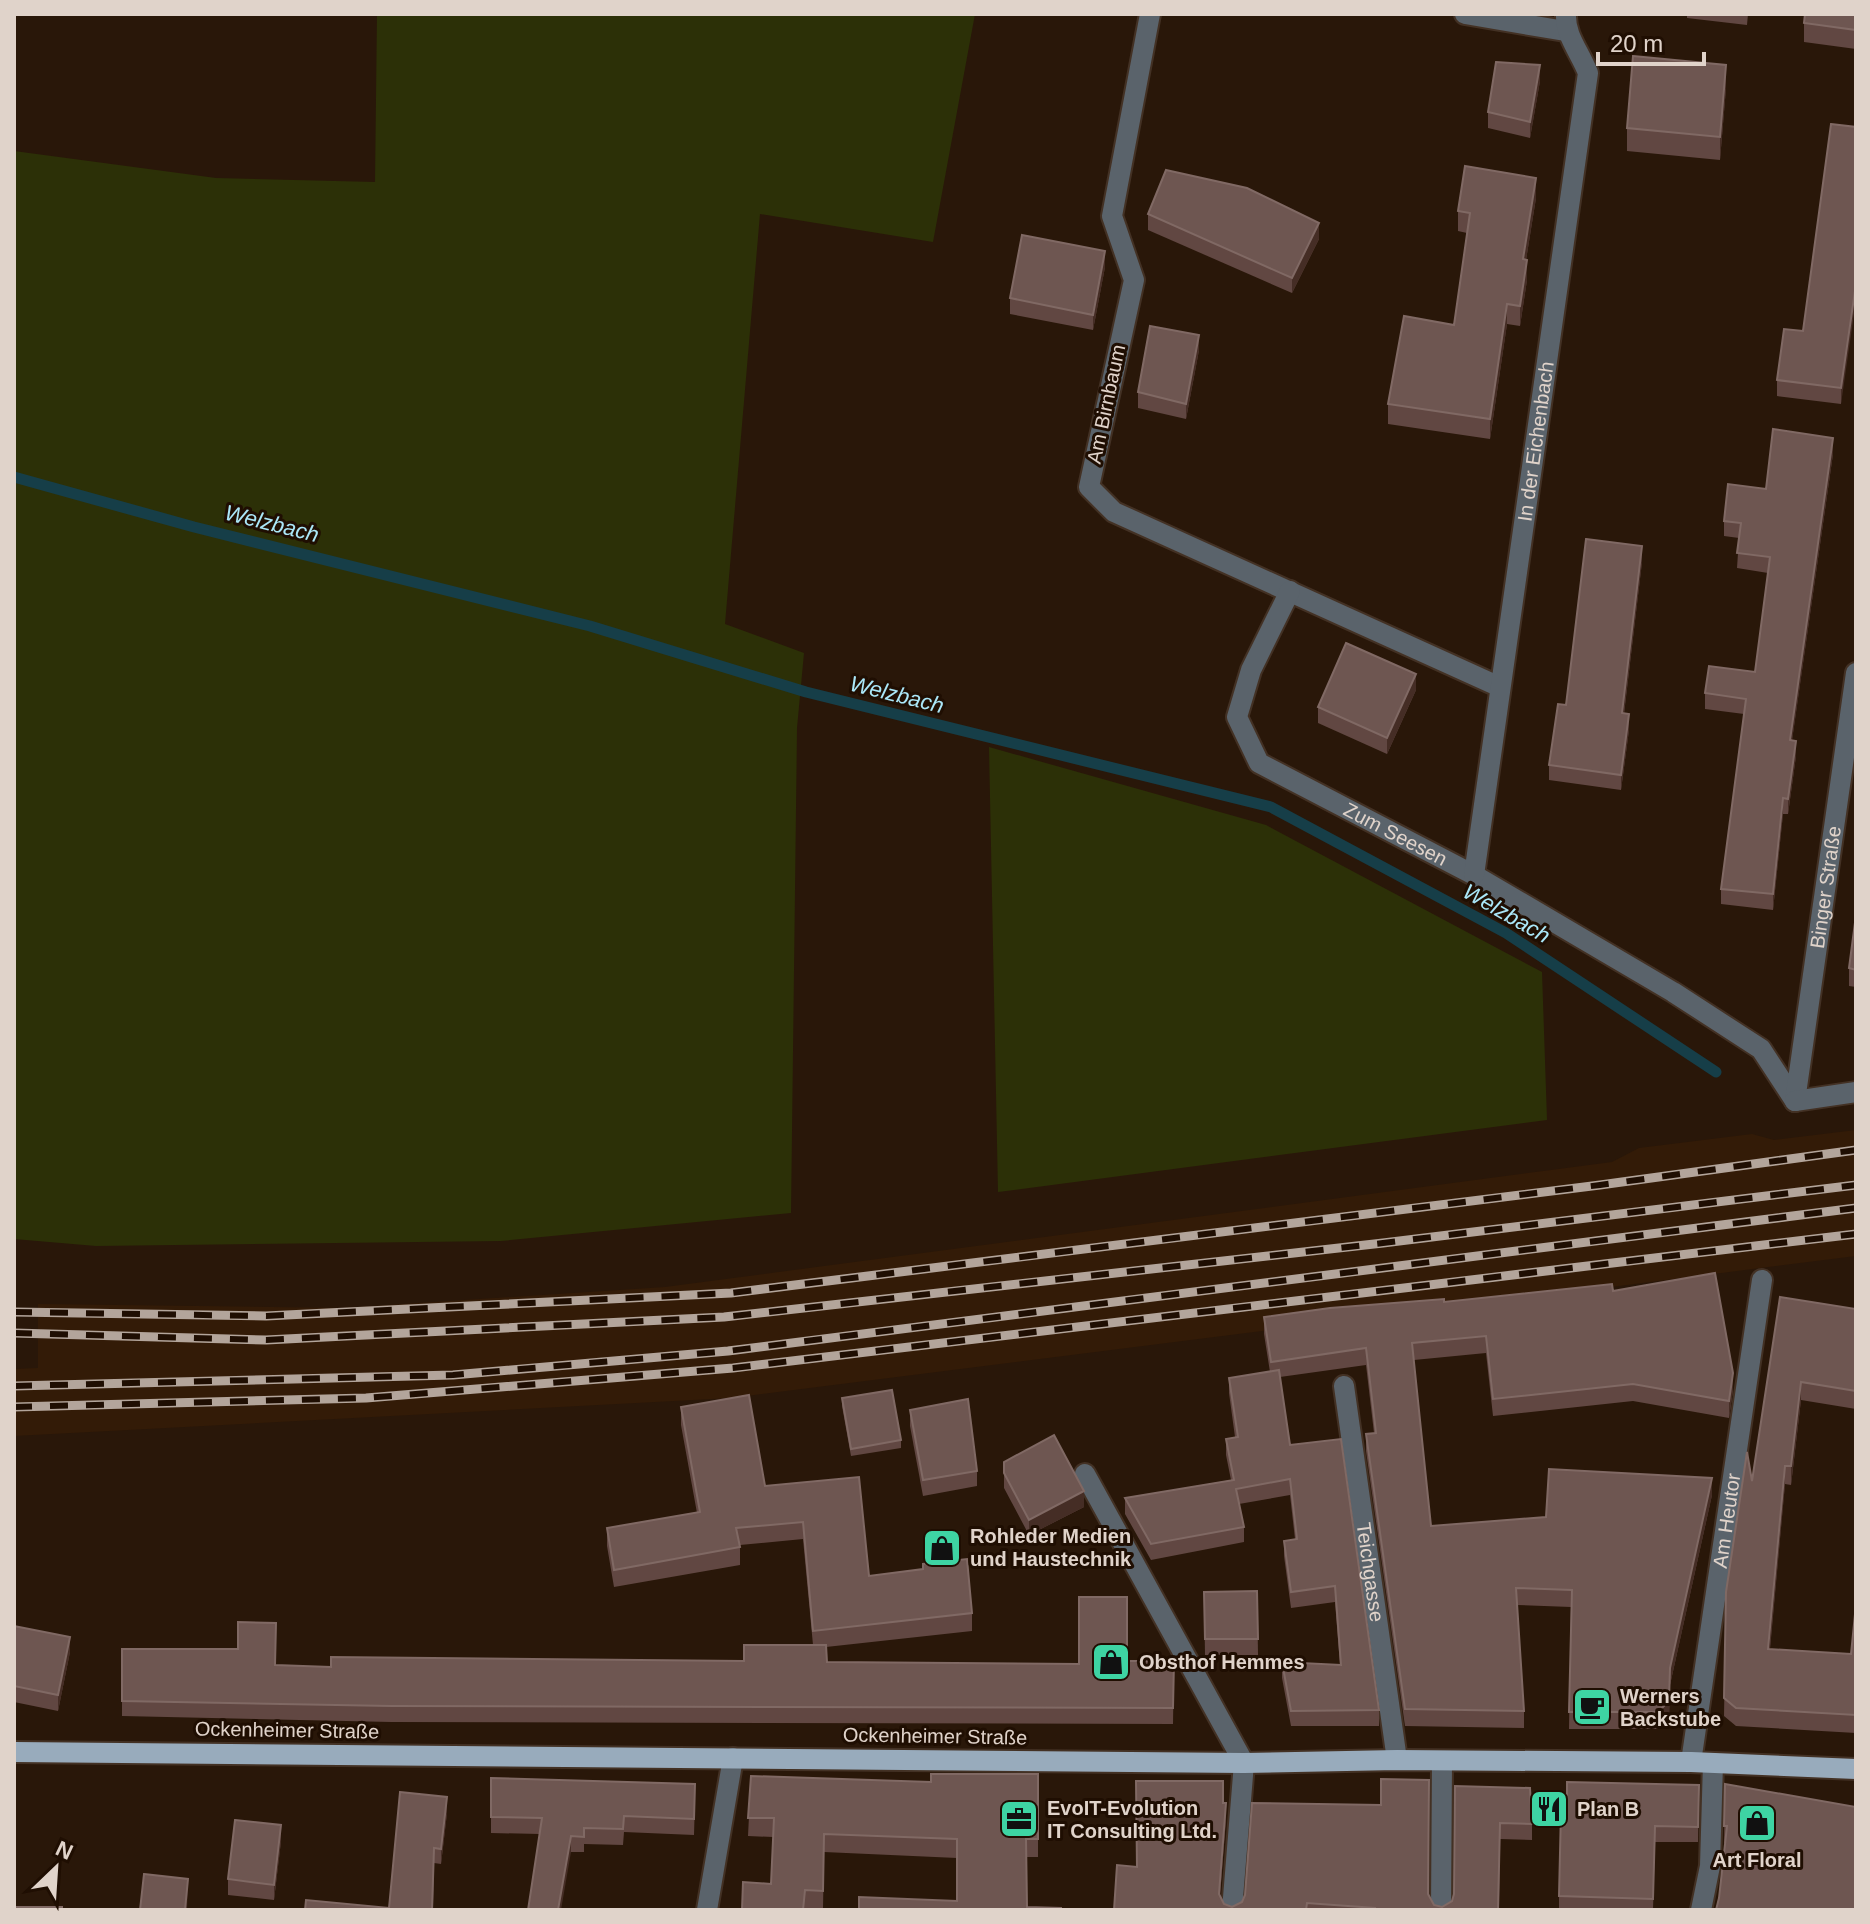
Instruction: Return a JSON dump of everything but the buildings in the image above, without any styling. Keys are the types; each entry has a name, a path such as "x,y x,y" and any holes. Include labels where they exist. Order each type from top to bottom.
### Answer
{"main road":[{"name":"Ockenheimer Straße","path":"14,1752 1244,1763 1397,1760 1691,1762 1856,1769"}],"street":[{"name":"Am Birnbaum","path":"1150,14 1112,216 1134,280 1089,487 1114,512 1500,687"},
{"path":"1465,14 1566,23"},
{"name":"In der Eichenbach","path":"1474,875 1588,73 1566,23"},
{"name":"Zum Seesen","path":"1290,591 1251,670 1237,717 1259,763 1474,875 1673,992 1761,1049 1795,1101"},
{"name":"Binger Straße","path":"1795,1101 1856,673"},
{"path":"1795,1101 1856,1092"},
{"name":"Am Heutor","path":"1691,1762 1762,1280"},
{"name":"Teichgasse","path":"1344,1386 1397,1760"},
{"path":"1085,1474 1244,1763 1232,1910"},
{"path":"707,1910 733,1758"},
{"path":"1441,1910 1442,1761"},
{"path":"1701,1910 1710,1866 1713,1763"}],"shaded area":[{"path":"1856,1130 1856,1256 731,1398 14,1436 14,1369 38,1368 38,1304 342,1308 665,1287 1612,1162 1639,1148 1752,1134 1774,1140"}],"green space":[{"path":"377,14 975,14 933,242 760,214 725,624 804,653 797,728 791,1213 501,1241 96,1246 14,1239 14,151 216,178 375,182"},
{"path":"989,747 1266,825 1542,972 1547,1120 998,1192"}],"waterway":[{"name":"Welzbach","path":"14,477 194,527 590,626 806,692 1271,807 1506,933 1716,1072"}],"railway":[{"path":"14,1312 266,1316 731,1293 1600,1185 1856,1150"},
{"path":"14,1333 266,1340 724,1317 1383,1243 1856,1185"},
{"path":"14,1386 453,1375 728,1351 1856,1208"},
{"path":"14,1407 366,1398 733,1368 1856,1234"}],"place":[{"name":"Rohleder Medien und Haustechnik","path":"942,1548"},
{"name":"Obsthof Hemmes","path":"1111,1662"},
{"name":"Werners Backstube","path":"1592,1707"},
{"name":"Plan B","path":"1549,1809"},
{"name":"EvoIT-Evolution IT Consulting Ltd.","path":"1019,1819"},
{"name":"Art Floral","path":"1757,1823"}]}
